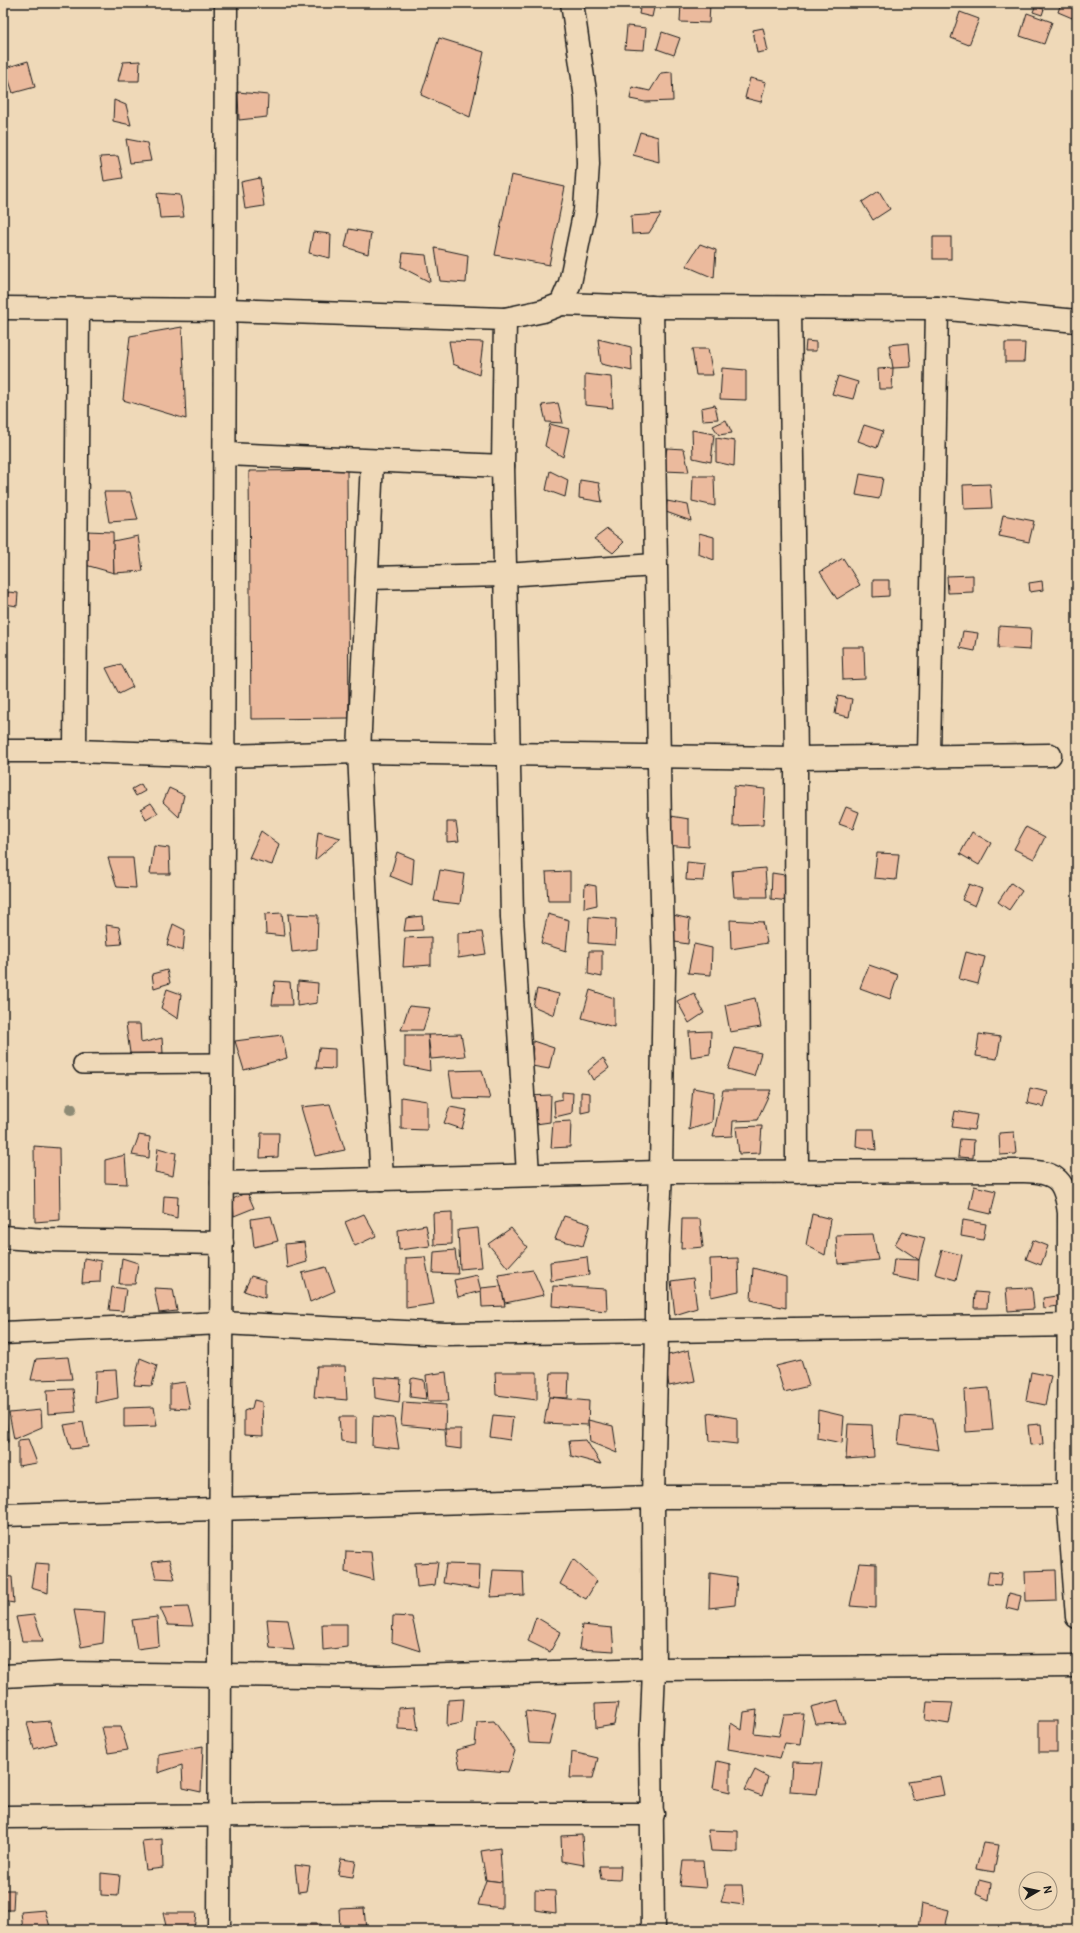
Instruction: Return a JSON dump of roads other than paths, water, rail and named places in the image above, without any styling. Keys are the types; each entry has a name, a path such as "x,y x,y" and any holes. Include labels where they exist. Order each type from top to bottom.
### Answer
{"street":[{"path":"219,1930 226,3"},
{"path":"561,304 570,283 585,210 588,164 586,98 572,3"},
{"path":"3,308 226,310 505,319 543,311 561,304 652,307 937,308 1077,321"},
{"path":"652,307 655,565 664,970 661,1172 657,1256 657,1331 653,1497 654,1669 651,1745 653,1814 653,1930"},
{"path":"790,308 796,758 797,1172"},
{"path":"929,757 937,308"},
{"path":"75,751 78,309"},
{"path":"505,319 503,466 512,917 528,1174"},
{"path":"225,454 503,466"},
{"path":"372,461 359,752 382,1179"},
{"path":"367,578 505,575 655,565"},
{"path":"3,751 75,751 224,756 359,752 796,758 1050,755"},
{"path":"222,1182 661,1172 1024,1170 1040,1171 1057,1179 1066,1191 1069,1213 1074,1325 1068,1414 1068,1496 1077,1617"},
{"path":"3,1237 45,1240 222,1243"},
{"path":"3,1333 222,1323 445,1334 1074,1325"},
{"path":"3,1515 653,1497 1068,1496"},
{"path":"3,1676 62,1673 382,1678 654,1669 1077,1666"},
{"path":"3,1817 653,1814"}],"lane":[{"path":"83,1064 222,1063"}]}
